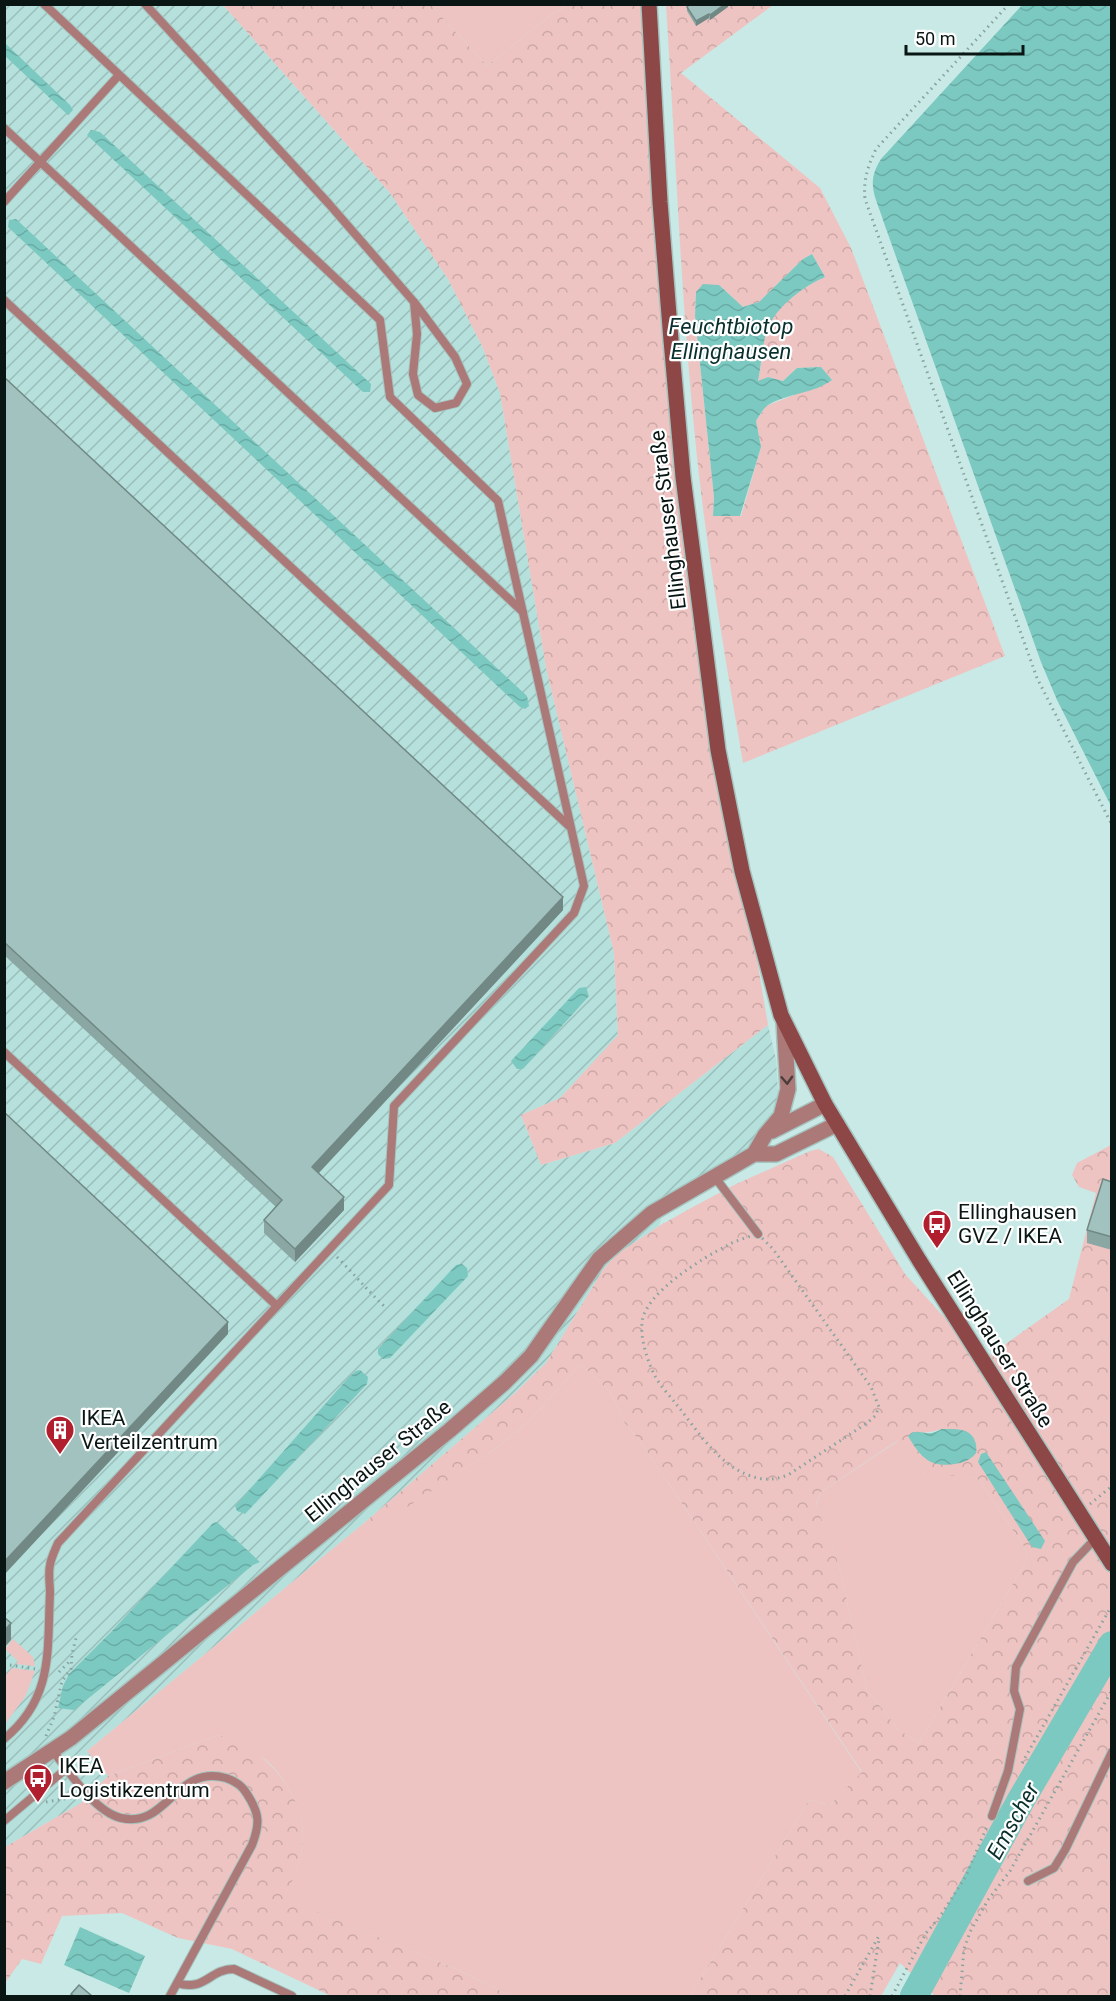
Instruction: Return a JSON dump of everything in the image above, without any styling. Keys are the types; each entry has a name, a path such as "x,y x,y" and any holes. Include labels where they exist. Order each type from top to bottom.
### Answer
{"main road":[{"name":"Ellinghauser Straße","path":"649,4 660,202 683,477 715,728 742,871 784,1022 825,1104 919,1260 1108,1559"}],"street":[{"name":"Ellinghauser Straße","path":"754,1154 781,1116 788,1089 784,1022"},
{"name":"Ellinghauser Straße","path":"768,1133 825,1104"},
{"name":"Ellinghauser Straße","path":"4,1782 53,1751 450,1430 506,1382 531,1356 599,1259 652,1212 754,1154 776,1154 837,1124"}],"lane":[{"path":"4,1739 15,1731 41,1691 46,1670 50,1565 58,1543 389,1185 394,1106 574,913 584,886 498,501 390,397 380,320 44,4"},
{"path":"145,4 329,204 414,302 455,357 467,384 456,403 435,408 418,394 413,374 417,334 414,302"},
{"path":"4,202 119,75"},
{"path":"4,128 523,613"},
{"path":"4,300 570,827"},
{"path":"4,1052 277,1306"},
{"path":"714,1176 758,1234"},
{"path":"992,1816 1008,1771 1020,1709 1014,1691 1016,1667 1073,1562 1096,1538"},
{"path":"53,1751 101,1809 120,1818 140,1819 156,1811 194,1779 208,1775 234,1780 251,1799 257,1812 259,1827 252,1845 170,1996"},
{"path":"1028,1881 1054,1868 1112,1752"},
{"path":"4,1821 66,1768"},
{"path":"177,1983 190,1987 225,1969 234,1969 292,1996"}],"path":[{"path":"1009,4 876,149 868,165 864,183 865,199 1037,678 1112,825"},
{"path":"758,1234 773,1249 871,1388 879,1407 875,1416 867,1423 788,1475 776,1480 761,1479 746,1474 729,1465 712,1450 656,1377 646,1354 641,1322 650,1301 672,1282 730,1243 758,1234"},
{"path":"337,1257 359,1282 386,1306"},
{"path":"1080,1514 1112,1486"},
{"path":"53,1751 45,1746 44,1741 54,1716 63,1681 71,1669 76,1638"},
{"path":"59,1672 72,1658"},
{"path":"4,1664 31,1668"},
{"path":"960,1996 964,1949 970,1932 988,1900 1010,1871 1112,1690"},
{"path":"43,1798 46,1802 82,1796"},
{"path":"845,1996 880,1934 870,1996"}],"shaded area":[{"path":"5,5 223,5 390,193 448,279 482,346 500,393 546,668 614,953 618,1036 560,1098 521,1115 541,1165 615,1143 768,1025 776,1059 779,1107 750,1153 667,1198 659,1226 616,1255 603,1270 546,1363 515,1393 364,1523 87,1751 108,1776 81,1803 5,1847"}],"green space":[{"path":"223,5 431,5 487,66 553,13 569,5 649,5 683,477 742,871 768,1025 615,1143 541,1165 521,1115 560,1098 618,1035 614,953 546,668 500,393 482,346 448,279 390,193"},
{"path":"431,5 569,5 553,13 487,66"},
{"path":"666,5 773,5 681,73 820,188 851,248 1005,656 743,763 701,496 691,401","holes":["812,254 825,277 793,297 773,318 765,337 758,382 768,377 783,381 797,368 821,367 832,380 766,406 756,421 761,447 741,516 713,516 714,497 695,316 696,292 719,285 743,307 759,302 803,259"]},
{"path":"1111,1145 1111,1996 935,1996 900,1963 881,1996 690,1996 809,1800 830,1805 862,1772 642,1444 624,1422 611,1393 581,1364 529,1421 494,1450 371,1531 364,1523 515,1393 546,1363 603,1270 616,1255 659,1226 734,1185 810,1151 819,1149 833,1157 905,1274 983,1360 1069,1299 1096,1193 1079,1187 1072,1175 1077,1163","holes":["941,1429 921,1455 908,1436 932,1432","897,1441 926,1476 971,1476 979,1480 1025,1548 1028,1558 919,1743 899,1730 867,1690 838,1562 816,1505 821,1492"]},
{"path":"581,1364 611,1393 624,1422 642,1444 862,1773 830,1805 809,1800 690,1996 511,1996 456,1969 285,1899 301,1852 302,1826 297,1806 287,1786 275,1769 257,1755 219,1735 108,1776 87,1751 364,1523 371,1530 494,1450 529,1421"},
{"path":"898,1441 926,1476 971,1476 979,1480 1025,1548 1028,1558 919,1743 899,1730 867,1690 838,1562 816,1506 821,1492"},
{"path":"13,1639 33,1657 35,1666 16,1664 18,1661 5,1649"},
{"path":"12,1668 35,1671 25,1697 5,1724 5,1676"},
{"path":"219,1735 242,1744 267,1762 277,1772 293,1796 302,1822 303,1844 286,1899 456,1969 511,1996 331,1996 232,1949 178,1938 122,1913 62,1916 41,1964 22,1959 5,1983 5,1847 81,1803 108,1776"}],"water":[{"path":"1023,4 1111,5 1111,806 1057,700 1041,662 875,198 873,183 876,168 881,159"},
{"path":"5,43 70,105 73,110 68,115 5,56"},
{"path":"91,130 100,132 371,384 370,392 363,392 87,135"},
{"path":"16,219 527,696 529,706 525,709 520,707 8,227 9,220"},
{"name":"Feuchtbiotop Ellinghausen","path":"812,254 825,277 793,296 774,317 765,337 758,381 768,377 783,381 797,368 821,367 832,380 825,385 776,401 764,408 756,421 761,447 740,516 713,516 714,497 695,316 696,292 703,284 719,285 743,307 759,302 803,259"},
{"path":"586,987 589,996 523,1069 517,1069 511,1061 579,988"},
{"path":"462,1264 467,1268 468,1276 390,1358 383,1359 378,1354 378,1349 456,1265"},
{"path":"360,1370 368,1377 367,1384 245,1514 237,1511 235,1506 349,1377"},
{"path":"941,1429 958,1429 971,1434 976,1444 976,1453 973,1457 950,1465 935,1463 923,1457 908,1436 913,1432 932,1433"},
{"path":"986,1452 1045,1541 1041,1549 1032,1547 978,1462 981,1454"},
{"path":"217,1522 260,1562 253,1565 74,1710 58,1708 63,1686 69,1674 213,1523"},
{"path":"80,1927 145,1956 129,1993 64,1965"}],"building":[{"path":"690,4 725,4 710,15 696,21 687,7"},
{"path":"4,377 563,897 312,1167 344,1197 295,1249 264,1220 282,1200 4,942"},
{"name":"IKEA Verteilzentrum","path":"4,1112 228,1322 4,1562"},
{"path":"1103,1179 1112,1182 1112,1237 1087,1230"},
{"path":"4,1617 11,1623 4,1631"},
{"path":"79,1985 92,1996 71,1994"}],"waterway":[{"name":"Emscher","path":"914,1996 1021,1800 1112,1645"}],"place":[{"name":"Ellinghausen GVZ / IKEA","path":"937,1250"},
{"name":"IKEA Verteilzentrum","path":"60,1456"},
{"name":"IKEA Logistikzentrum","path":"38,1804"}]}
